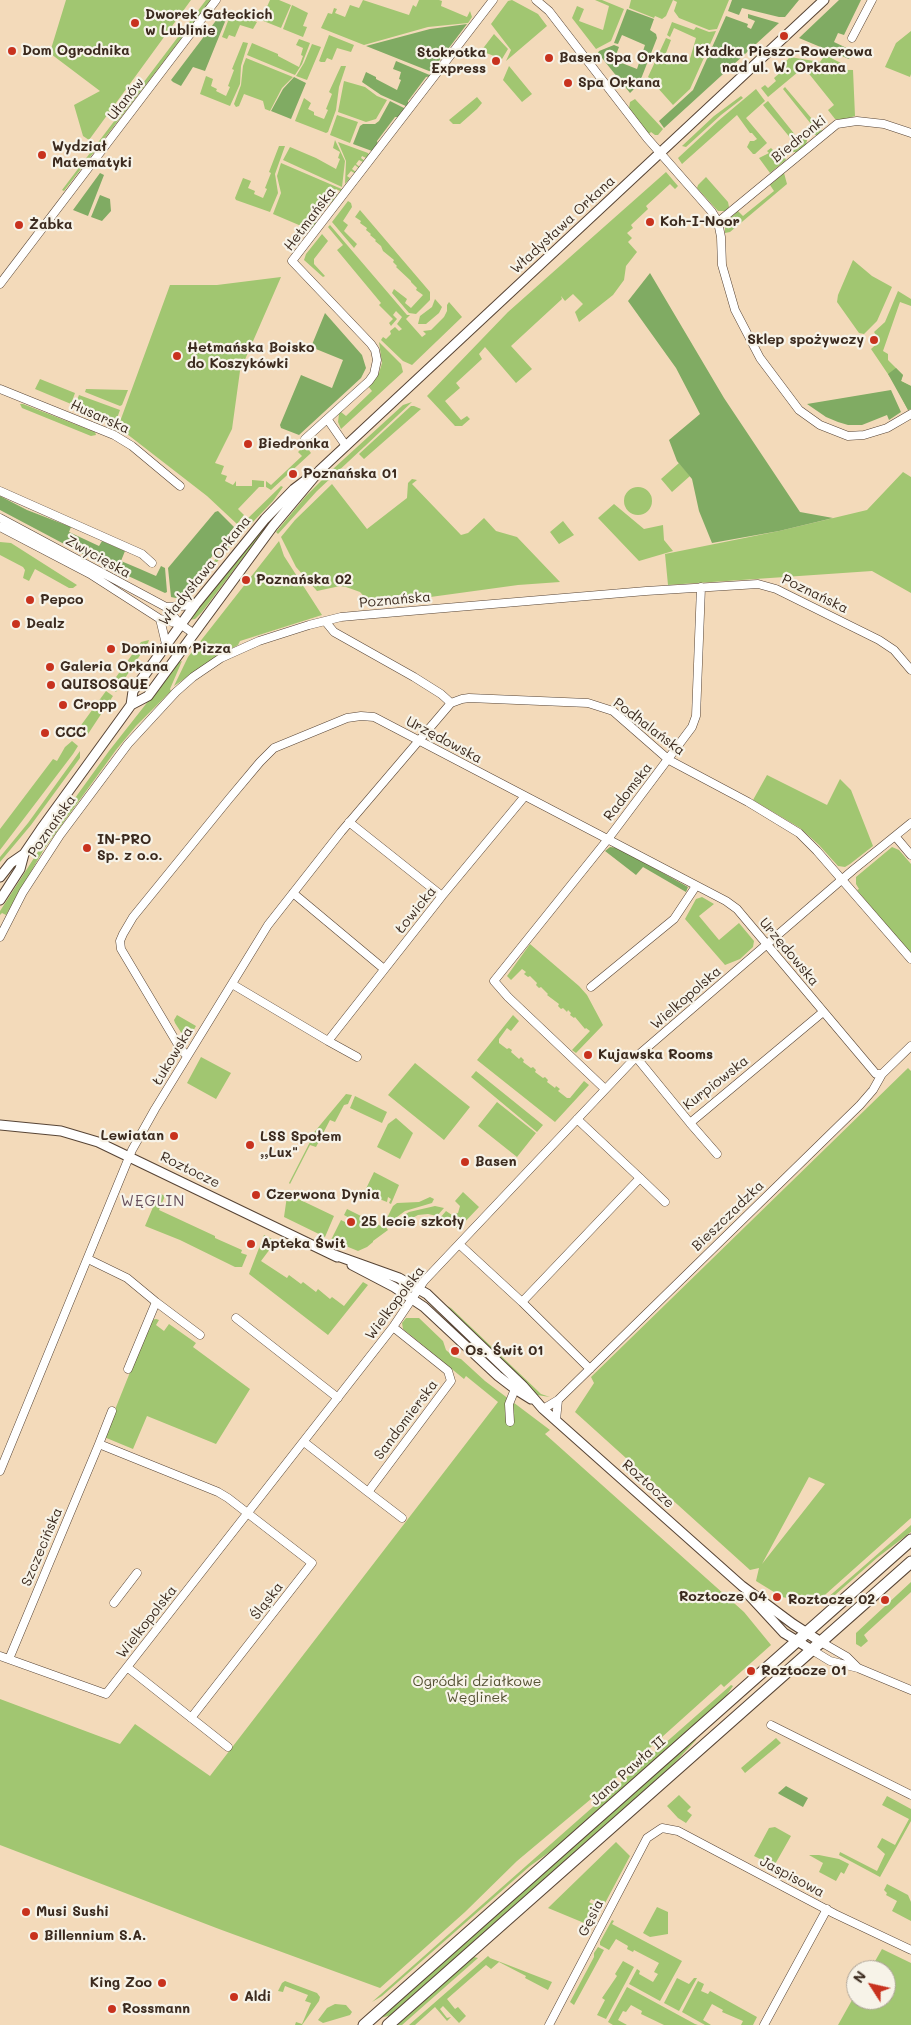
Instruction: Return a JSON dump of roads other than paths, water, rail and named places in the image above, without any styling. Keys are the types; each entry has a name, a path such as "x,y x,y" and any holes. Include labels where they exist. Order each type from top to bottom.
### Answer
{"main road":[{"name":"Jana Pawła II","path":"364,2025 911,1540"},
{"path":"388,2025 911,1562"}],"street":[{"name":"Ułanów","path":"0,284 216,0"},
{"name":"Hetmańska","path":"328,420 370,379 377,365 377,355 371,344 292,260 493,0"},
{"path":"536,0 549,11 647,138 712,212 718,222 721,237 722,265 735,310 760,358 799,410 820,426 848,436 864,435 887,428 911,414"},
{"name":"Władysława Orkana","path":"131,705 133,691 180,624 275,508 294,489 320,470 346,446 824,0"},
{"path":"852,38 872,0"},
{"name":"Biedronki","path":"718,222 837,124 857,121 884,124 911,133"},
{"name":"Husarska","path":"0,389 114,435 132,446 180,486"},
{"path":"305,439 328,420 346,446"},
{"name":"Władysława Orkana","path":"0,900 20,870 24,854 131,705 148,696 273,526 320,470"},
{"name":"Zwycięska","path":"0,491 142,554 152,563"},
{"name":"Zwycięska","path":"0,518 166,608 180,624 193,633"},
{"name":"Zwycięska","path":"0,527 90,574 160,619 180,624"},
{"name":"Poznańska","path":"0,937 29,881 65,828 128,744 176,692 221,658 259,642 325,621 362,615 758,584 776,589 888,645 911,670"},
{"name":"Radomska","path":"604,1089 508,997 494,981 608,839 692,727 696,716 701,587"},
{"path":"166,608 195,605"},
{"path":"160,619 166,644"},
{"path":"325,621 334,632 414,677 441,694 450,703"},
{"name":"Podhalańska","path":"450,703 469,698 597,705 612,711 669,760 748,802 799,833 843,880 911,959"},
{"name":"Łukowska","path":"0,1471 130,1156 155,1109 268,925 349,822 450,703"},
{"name":"Urzędowska","path":"187,1056 180,1048 121,949 120,942 123,934 133,917 228,799 274,748 347,718 361,716 374,717 726,901 737,909 876,1074 882,1074"},
{"name":"Łowicka","path":"328,1041 442,896 524,796"},
{"path":"349,822 442,896"},
{"name":"Wielkopolska","path":"9,1659 106,1694 393,1327 418,1288 636,1057 911,823"},
{"path":"895,836 911,855"},
{"name":"Władysława Orkana","path":"0,877 11,862 24,854"},
{"path":"591,987 674,919 696,886"},
{"path":"293,893 384,969"},
{"path":"232,984 357,1057"},
{"name":"Kurpiowska","path":"636,1057 690,1123 822,1012"},
{"name":"Bieszczadzka","path":"540,1406 558,1400 860,1105 882,1074 911,1046"},
{"path":"576,1119 665,1202"},
{"path":"690,1123 717,1154"},
{"name":"Roztocze","path":"0,1125 78,1134 98,1142 332,1254 412,1299 428,1311 484,1364 540,1406 742,1586 821,1642"},
{"path":"522,1302 640,1178"},
{"path":"459,1244 590,1368"},
{"name":"Roztocze","path":"332,1254 399,1278 418,1288 430,1297 523,1386 540,1406"},
{"path":"88,1259 127,1278 200,1335"},
{"path":"128,1370 156,1302"},
{"path":"236,1318 338,1398"},
{"name":"Sandomierska","path":"368,1492 451,1381 448,1371 393,1327"},
{"path":"510,1422 509,1404 515,1389"},
{"path":"556,1420 558,1400"},
{"name":"Szczecińska","path":"9,1659 112,1411"},
{"path":"304,1442 402,1518"},
{"path":"99,1444 218,1492 248,1514"},
{"name":"Śląska","path":"191,1718 312,1563 248,1514"},
{"path":"114,1603 137,1573"},
{"name":"Roztocze","path":"742,1586 773,1622 796,1642 812,1650"},
{"path":"821,1642 847,1657 858,1668"},
{"path":"812,1650 830,1661 858,1668 911,1690"},
{"path":"0,1656 9,1659"},
{"path":"127,1667 228,1747"},
{"path":"771,1724 911,1795"},
{"name":"Jaspisowa","path":"662,1828 678,1831 827,1909 911,1950"},
{"name":"Gęsia","path":"548,2025 647,1838 662,1828"},
{"path":"764,2025 827,1909"}],"place":[{"name":"Dworek Gałeckich w Lublinie","path":"135,23"},
{"name":"Kładka Pieszo-Rowerowa nad ul. W. Orkana","path":"784,36"},
{"name":"Dom Ogrodnika","path":"12,51"},
{"name":"Basen Spa Orkana","path":"549,58"},
{"name":"Stokrotka Express","path":"496,61"},
{"name":"Spa Orkana","path":"568,83"},
{"name":"Wydział Matematyki","path":"42,155"},
{"name":"Koh-I-Noor","path":"650,222"},
{"name":"Żabka","path":"19,225"},
{"name":"Sklep spożywczy","path":"874,340"},
{"name":"Hetmańska Boisko do Koszykówki","path":"177,356"},
{"name":"Biedronka","path":"248,444"},
{"name":"Poznańska 01","path":"293,474"},
{"name":"Poznańska 02","path":"246,580"},
{"name":"Pepco","path":"30,600"},
{"name":"Dealz","path":"16,624"},
{"name":"Dominium Pizza","path":"111,649"},
{"name":"Galeria Orkana","path":"50,667"},
{"name":"QUISOSQUE","path":"51,685"},
{"name":"Cropp","path":"63,705"},
{"name":"CCC","path":"45,733"},
{"name":"IN-PRO Sp. z o.o.","path":"87,848"},
{"name":"Kujawska Rooms","path":"588,1055"},
{"name":"Lewiatan","path":"174,1136"},
{"name":"LSS Społem ,,Lux\"","path":"250,1145"},
{"name":"Basen","path":"465,1162"},
{"name":"Czerwona Dynia","path":"256,1195"},
{"name":"25 lecie szkoły","path":"351,1222"},
{"name":"Apteka Świt","path":"251,1244"},
{"name":"Os. Świt 01","path":"455,1351"},
{"name":"Roztocze 04","path":"777,1597"},
{"name":"Roztocze 02","path":"885,1600"},
{"name":"Roztocze 01","path":"751,1671"},
{"name":"Musi Sushi","path":"26,1912"},
{"name":"Billennium S.A.","path":"34,1936"},
{"name":"King Zoo","path":"162,1983"},
{"name":"Aldi","path":"234,1997"},
{"name":"Rossmann","path":"112,2009"}],"district":[{"name":"WĘGLIN","path":"153,1201"}],"park label":[{"name":"Ogródki działkowe Węglinek","path":"477,1690"}]}
